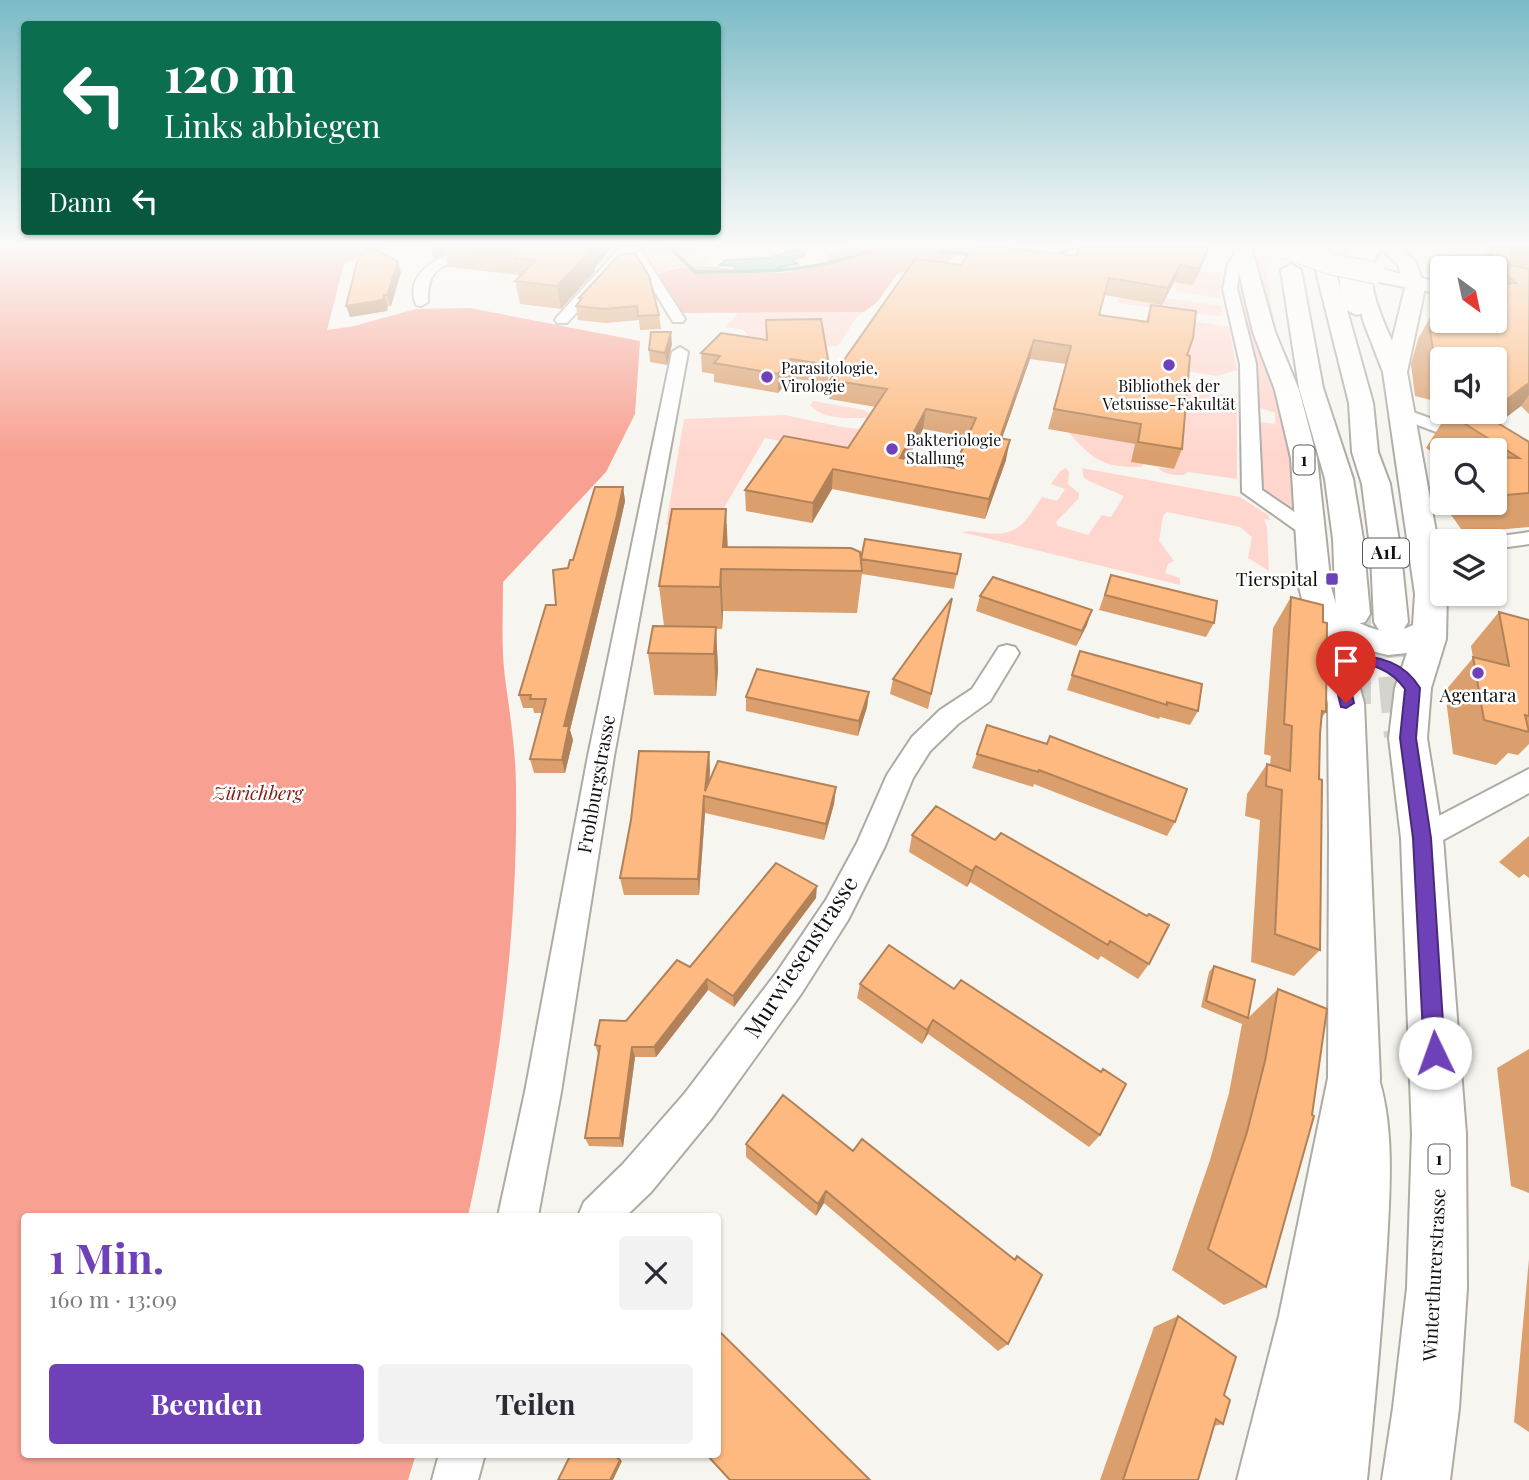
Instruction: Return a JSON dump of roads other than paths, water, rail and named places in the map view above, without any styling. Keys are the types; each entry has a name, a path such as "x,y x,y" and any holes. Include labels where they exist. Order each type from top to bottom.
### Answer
{"main road":[{"path":"1259,316 1287,390"},
{"name":"1","path":"1271,1480 1310,1316 1354,1078 1346,703 1338,666 1337,615 1315,587 1304,458 1287,390 1279,316"},
{"name":"A1L","path":"1317,316 1331,350 1343,441 1339,479 1348,539 1337,615"},
{"name":"A1L","path":"1321,316 1361,403 1365,452 1376,484 1386,554 1391,622"},
{"path":"1357,316 1379,405 1376,484"},
{"name":"1","path":"1375,316 1395,372"},
{"name":"Winterthurerstrasse","path":"1409,316 1395,372 1431,594 1429,631 1413,688 1408,738 1422,838 1439,1134 1437,1288 1426,1408 1416,1480"},
{"path":"1337,615 1342,629 1379,643 1399,645 1415,641 1429,631"},
{"path":"1338,666 1350,660 1374,661 1391,667 1413,688"},
{"path":"1333,1480 1352,1314 1363,1166 1354,1078"}],"street":[{"path":"562,320 566,316"},
{"path":"1236,316 1248,364 1252,492 1311,532"},
{"name":"Frohburgstrasse","path":"519,1213 543,1092 601,756 680,352"},
{"path":"1402,413 1471,438"},
{"path":"1507,448 1520,438"},
{"path":"1507,451 1529,460"},
{"path":"1507,541 1529,538"},
{"name":"Murwiesenstrasse","path":"601,1213 637,1178 698,1106 789,983 837,910 870,846 901,775 921,744 949,717 981,695 1007,653"},
{"path":"1422,838 1529,779"},
{"path":"455,1480 461,1458"}],"tunnel":[{"path":"1353,614 1353,717"},
{"path":"1391,622 1402,736"}],"place":[{"name":"Bibliothek der Vetsuisse-Fakultät","path":"1169,365"},
{"name":"Parasitologie, Virologie","path":"767,377"},
{"name":"Bakteriologie Stallung","path":"892,449"},
{"name":"Tierspital","path":"1332,579"},
{"name":"Agentara","path":"1478,673"}],"park label":[{"name":"Zürichberg","path":"258,793"}]}
